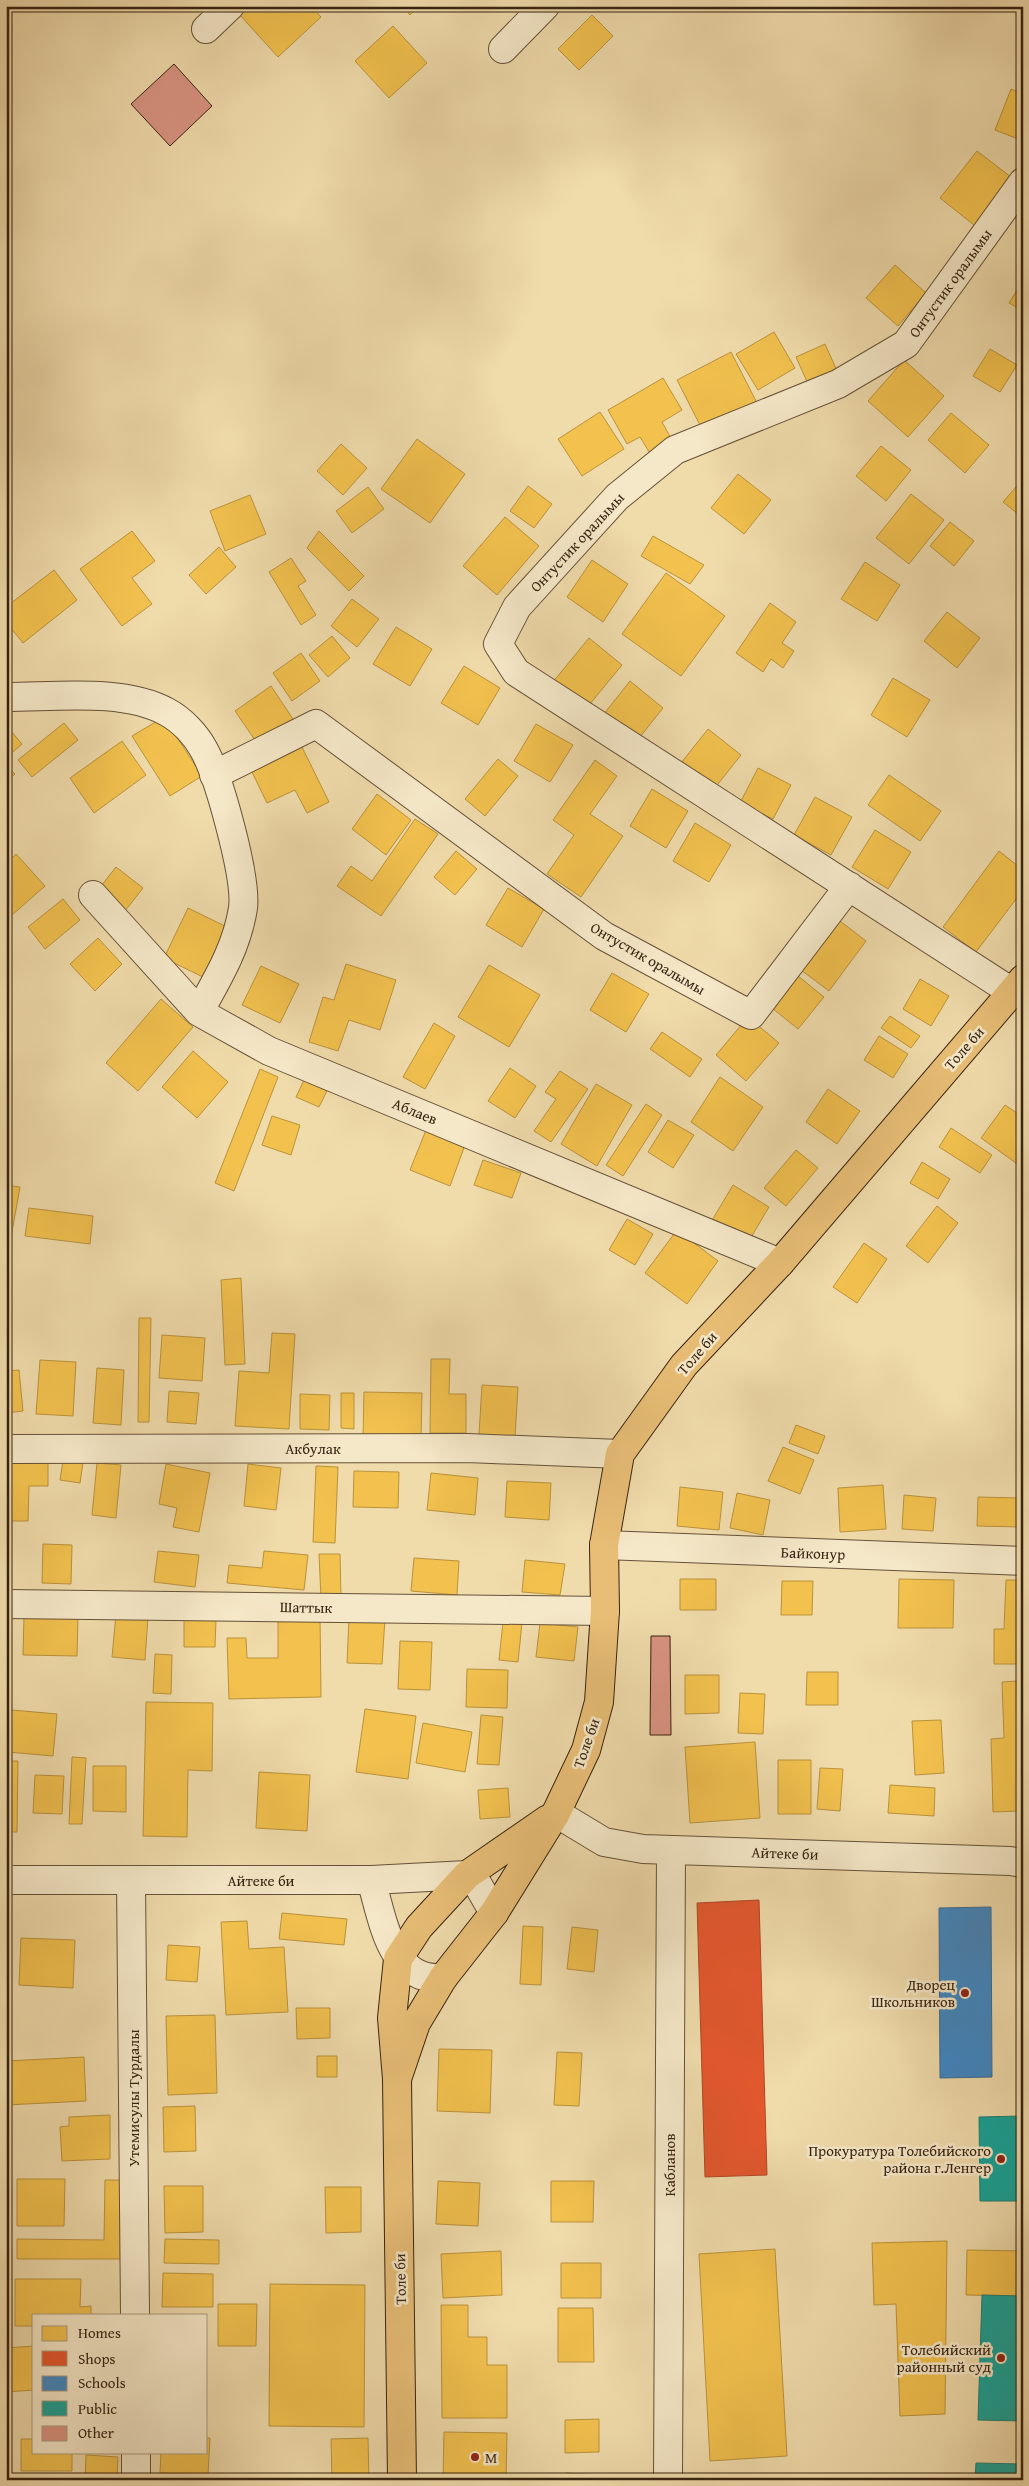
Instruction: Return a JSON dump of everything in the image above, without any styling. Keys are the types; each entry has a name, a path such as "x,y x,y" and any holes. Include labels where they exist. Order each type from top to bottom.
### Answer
{"main road":[{"name":"Толе би","path":"397,2079 416,2023 442,1978 494,1913 556,1813 586,1750 599,1702 605,1611 604,1544 620,1454 684,1365 780,1262 1017,985"},
{"name":"Толе би","path":"402,2480 397,2079 392,2018 398,1959 419,1927 467,1875 556,1813"}],"street":[{"path":"206,29 230,6"},
{"path":"503,49 546,6"},
{"name":"Онтустик оралымы","path":"1017,985 850,886 516,672 498,644 517,607 604,511 617,497 675,450 838,384 906,344 1023,182"},
{"path":"6,697 116,697 146,704 168,712 188,728 204,750 214,775 243,883 243,906 234,947 199,1012"},
{"name":"Онтустик оралымы","path":"214,775 316,724 604,936 751,1015 850,886"},
{"name":"Аблаев","path":"93,895 199,1012 269,1051 780,1262"},
{"name":"Акбулак","path":"6,1449 467,1448 620,1454"},
{"name":"Байконур","path":"604,1544 1023,1561"},
{"name":"Шаттык","path":"6,1604 605,1611"},
{"name":"Айтеке би","path":"556,1813 604,1842 643,1849 1010,1861 1023,1863"},
{"name":"Кабланов","path":"668,2480 671,1850"},
{"path":"467,1875 478,1885 494,1913"},
{"name":"Айтеке би","path":"6,1880 371,1880 467,1875"},
{"path":"371,1880 390,1943 398,1959 411,1970 428,1979 442,1978"},
{"name":"Утемисулы Турдалы","path":"131,1881 135,2314"},
{"path":"136,2454 136,2480"}],"building: Homes":[{"path":"248,6 311,6 321,17 278,57 239,14"},
{"path":"402,6 419,6 410,15"},
{"path":"592,15 613,36 579,70 558,49"},
{"path":"393,26 427,63 389,98 355,61"},
{"path":"1011,89 1023,94 1023,141 995,130"},
{"path":"977,151 1011,177 974,225 940,198"},
{"path":"895,265 926,293 898,326 866,298"},
{"path":"1023,281 1023,311 1009,303"},
{"path":"774,332 795,368 758,390 736,354"},
{"path":"825,344 838,373 809,386 796,357"},
{"path":"990,349 1017,365 1000,392 973,376"},
{"path":"731,352 758,405 704,433 677,380"},
{"path":"904,360 944,396 908,437 868,401"},
{"path":"663,378 682,410 662,422 673,442 651,455 640,437 627,444 608,410"},
{"path":"600,412 624,449 582,476 558,439"},
{"path":"951,413 989,445 965,473 928,440"},
{"path":"417,439 465,474 430,523 381,489"},
{"path":"341,444 367,468 343,495 317,471"},
{"path":"881,446 911,470 886,501 856,476"},
{"path":"738,474 771,500 744,534 711,508"},
{"path":"1023,479 1023,518 1003,502"},
{"path":"528,486 552,504 534,528 510,511"},
{"path":"368,487 384,509 352,533 336,511"},
{"path":"911,494 944,520 909,564 876,538"},
{"path":"250,495 266,534 225,551 210,511"},
{"path":"505,517 539,546 497,595 463,566"},
{"path":"950,522 974,541 954,566 930,546"},
{"path":"132,531 155,561 132,578 152,604 122,626 80,569"},
{"path":"319,531 364,576 349,591 307,548"},
{"path":"653,536 704,565 690,584 641,556"},
{"path":"219,547 236,567 206,594 189,575"},
{"path":"291,558 306,581 298,586 316,615 301,625 269,572"},
{"path":"592,560 628,584 603,622 567,597"},
{"path":"865,562 900,585 877,621 841,599"},
{"path":"54,570 77,600 23,643 6,622 6,607"},
{"path":"666,573 725,616 681,676 622,634"},
{"path":"352,599 379,619 357,647 331,626"},
{"path":"770,603 796,622 782,643 794,651 783,668 771,659 763,672 736,653"},
{"path":"947,612 980,638 957,668 924,641"},
{"path":"396,627 432,649 410,686 373,664"},
{"path":"332,636 350,658 328,677 309,655"},
{"path":"589,638 622,665 585,710 552,683"},
{"path":"301,653 320,681 292,701 273,673"},
{"path":"464,666 500,688 478,725 441,703"},
{"path":"893,678 930,700 907,737 871,715"},
{"path":"630,681 663,708 636,742 603,715"},
{"path":"271,686 295,722 259,746 235,711"},
{"path":"164,717 202,776 170,796 132,736"},
{"path":"64,723 78,740 32,777 18,760"},
{"path":"536,724 573,745 550,782 514,761"},
{"path":"708,729 741,755 714,789 681,763"},
{"path":"11,731 22,744 6,758 6,736"},
{"path":"122,741 146,775 94,813 70,778"},
{"path":"302,747 329,802 307,813 295,790 267,803 252,772"},
{"path":"498,759 518,776 485,816 465,799"},
{"path":"595,760 617,776 590,814 623,836 581,897 547,874 574,835 553,820"},
{"path":"6,765 15,774 6,782"},
{"path":"758,768 791,785 773,819 740,803"},
{"path":"889,775 941,811 920,841 868,805"},
{"path":"652,789 688,811 666,848 630,826"},
{"path":"377,794 411,820 386,855 352,829"},
{"path":"815,797 852,817 831,855 794,835"},
{"path":"415,819 438,834 381,916 337,886 351,866 372,881"},
{"path":"695,823 731,845 709,882 673,861"},
{"path":"875,830 911,852 888,889 852,867"},
{"path":"456,851 477,869 455,895 434,877"},
{"path":"999,851 1023,870 1023,890 976,952 943,927"},
{"path":"16,854 45,886 12,915 6,908 6,864"},
{"path":"116,867 143,888 121,916 94,895"},
{"path":"508,888 544,909 522,947 486,925"},
{"path":"63,899 80,920 45,949 28,927"},
{"path":"188,908 229,928 205,978 164,958"},
{"path":"831,914 866,941 829,991 793,964"},
{"path":"98,938 122,964 95,991 70,964"},
{"path":"346,964 396,980 380,1030 349,1020 338,1051 309,1042 323,997 334,1000"},
{"path":"489,965 540,995 509,1047 458,1017"},
{"path":"261,966 299,984 280,1023 242,1005"},
{"path":"793,972 824,997 798,1029 767,1004"},
{"path":"612,973 649,994 626,1032 590,1010"},
{"path":"920,979 949,996 931,1026 903,1009"},
{"path":"161,999 193,1027 138,1091 106,1063"},
{"path":"890,1016 920,1036 911,1048 881,1028"},
{"path":"748,1017 779,1043 746,1081 716,1055"},
{"path":"434,1023 455,1036 425,1089 403,1077"},
{"path":"662,1032 702,1059 690,1077 650,1049"},
{"path":"879,1036 908,1054 893,1078 864,1060"},
{"path":"193,1051 228,1082 197,1118 162,1087"},
{"path":"510,1068 536,1086 515,1118 488,1101"},
{"path":"260,1069 278,1077 234,1191 215,1183"},
{"path":"560,1071 588,1089 551,1142 534,1131 556,1099 545,1092"},
{"path":"720,1077 763,1107 733,1151 691,1122"},
{"path":"304,1080 327,1091 319,1107 296,1097"},
{"path":"596,1084 632,1105 597,1166 561,1144"},
{"path":"828,1089 860,1111 837,1144 806,1122"},
{"path":"646,1104 662,1115 623,1176 606,1165"},
{"path":"1005,1105 1023,1117 1023,1168 981,1138"},
{"path":"272,1116 300,1125 291,1155 262,1145"},
{"path":"668,1120 694,1135 673,1168 648,1152"},
{"path":"951,1128 992,1155 980,1173 939,1147"},
{"path":"426,1130 465,1145 450,1186 410,1170"},
{"path":"796,1150 818,1168 786,1206 764,1188"},
{"path":"483,1160 521,1173 512,1198 474,1185"},
{"path":"922,1162 950,1179 938,1199 910,1183"},
{"path":"6,1185 20,1187 10,1243 6,1242"},
{"path":"733,1185 769,1207 747,1244 711,1222"},
{"path":"937,1206 958,1223 928,1263 906,1246"},
{"path":"29,1208 93,1216 90,1244 25,1236"},
{"path":"627,1219 653,1234 635,1265 609,1250"},
{"path":"677,1230 718,1261 687,1304 645,1273"},
{"path":"864,1243 887,1259 857,1303 833,1287"},
{"path":"241,1278 245,1364 225,1365 221,1280"},
{"path":"139,1318 151,1318 149,1422 138,1422"},
{"path":"272,1333 295,1334 289,1429 235,1426 239,1371 269,1373"},
{"path":"162,1335 205,1338 202,1381 159,1378"},
{"path":"431,1359 450,1359 449,1394 466,1394 466,1433 430,1433"},
{"path":"40,1360 76,1362 73,1416 36,1414"},
{"path":"97,1368 124,1370 121,1425 93,1423"},
{"path":"19,1370 23,1411 6,1413 6,1371"},
{"path":"482,1385 518,1387 515,1437 479,1435"},
{"path":"169,1391 199,1393 196,1424 167,1422"},
{"path":"364,1392 422,1393 421,1439 363,1438"},
{"path":"341,1393 354,1393 354,1429 341,1428"},
{"path":"300,1394 330,1395 329,1430 300,1429"},
{"path":"796,1425 825,1436 818,1454 789,1443"},
{"path":"783,1447 814,1460 800,1494 768,1481"},
{"path":"64,1454 84,1456 80,1483 60,1480"},
{"path":"11,1456 48,1456 48,1486 29,1486 28,1521 11,1521"},
{"path":"97,1463 121,1465 116,1518 92,1515"},
{"path":"166,1464 210,1473 199,1532 173,1527 177,1508 159,1504"},
{"path":"248,1464 281,1468 276,1510 244,1506"},
{"path":"316,1466 338,1467 335,1543 313,1542"},
{"path":"354,1471 399,1472 398,1508 353,1507"},
{"path":"431,1473 478,1478 475,1515 427,1510"},
{"path":"507,1481 551,1483 549,1520 505,1517"},
{"path":"883,1485 886,1529 840,1532 838,1488"},
{"path":"680,1487 723,1492 719,1530 677,1526"},
{"path":"737,1493 770,1500 763,1535 730,1528"},
{"path":"904,1495 936,1498 933,1531 902,1529"},
{"path":"978,1497 1021,1498 1021,1527 977,1526"},
{"path":"43,1544 72,1545 71,1584 42,1583"},
{"path":"158,1551 199,1555 195,1587 154,1582"},
{"path":"264,1551 308,1555 304,1590 227,1583 229,1565 262,1568"},
{"path":"319,1554 340,1554 341,1597 321,1598"},
{"path":"414,1558 459,1561 457,1595 411,1591"},
{"path":"525,1560 565,1564 560,1595 522,1592"},
{"path":"680,1579 716,1579 716,1610 680,1610"},
{"path":"899,1579 954,1580 953,1628 898,1628"},
{"path":"1006,1580 1023,1580 1023,1664 994,1664 994,1629 1004,1629"},
{"path":"782,1581 813,1581 812,1615 781,1615"},
{"path":"116,1614 148,1617 145,1660 112,1657"},
{"path":"24,1616 78,1617 77,1656 23,1655"},
{"path":"320,1616 321,1697 229,1699 227,1638 246,1638 247,1658 278,1658 278,1617"},
{"path":"184,1617 216,1618 215,1647 184,1647"},
{"path":"349,1618 385,1619 382,1664 347,1663"},
{"path":"503,1622 522,1623 518,1662 499,1660"},
{"path":"540,1623 578,1627 574,1661 536,1657"},
{"path":"400,1641 432,1642 430,1690 398,1689"},
{"path":"155,1654 172,1655 171,1694 153,1693"},
{"path":"467,1669 508,1670 507,1708 466,1707"},
{"path":"807,1672 838,1672 838,1705 806,1705"},
{"path":"685,1675 719,1675 719,1713 685,1714"},
{"path":"1017,1681 1020,1811 993,1812 991,1739 1004,1738 1002,1682"},
{"path":"740,1693 765,1694 763,1734 738,1733"},
{"path":"146,1702 213,1703 212,1771 188,1770 187,1837 143,1836"},
{"path":"365,1709 416,1716 408,1779 356,1772"},
{"path":"12,1710 57,1714 53,1756 8,1752"},
{"path":"481,1715 503,1717 499,1765 477,1764"},
{"path":"941,1720 944,1773 915,1775 912,1721"},
{"path":"423,1723 472,1732 465,1772 416,1763"},
{"path":"755,1742 760,1818 690,1823 685,1747"},
{"path":"72,1757 86,1758 82,1824 69,1824"},
{"path":"778,1760 811,1760 811,1814 778,1814"},
{"path":"6,1761 18,1761 17,1832 6,1832"},
{"path":"93,1766 126,1766 126,1812 93,1811"},
{"path":"820,1768 843,1769 840,1811 817,1809"},
{"path":"259,1772 310,1775 307,1831 256,1828"},
{"path":"35,1775 64,1776 62,1814 33,1813"},
{"path":"890,1785 935,1788 934,1816 888,1813"},
{"path":"508,1788 510,1817 480,1819 478,1790"},
{"path":"282,1913 347,1919 344,1945 279,1939"},
{"path":"247,1921 249,1949 284,1947 288,2012 226,2015 221,1922"},
{"path":"523,1926 543,1927 541,1985 520,1984"},
{"path":"572,1927 598,1930 594,1972 567,1969"},
{"path":"21,1938 75,1940 73,1988 19,1985"},
{"path":"168,1945 200,1947 197,1982 166,1980"},
{"path":"296,2008 330,2008 330,2038 297,2039"},
{"path":"215,2015 217,2093 168,2095 166,2016"},
{"path":"439,2049 492,2050 490,2113 437,2111"},
{"path":"557,2052 582,2053 579,2106 554,2105"},
{"path":"317,2056 337,2056 337,2077 317,2077"},
{"path":"84,2057 86,2101 6,2105 6,2061"},
{"path":"195,2106 196,2151 164,2152 163,2107"},
{"path":"110,2115 110,2159 62,2161 60,2127 69,2126 69,2117"},
{"path":"17,2179 65,2179 64,2226 17,2226"},
{"path":"105,2180 126,2180 125,2259 17,2259 17,2239 104,2240"},
{"path":"438,2181 480,2183 478,2226 436,2224"},
{"path":"551,2181 594,2181 593,2222 551,2222"},
{"path":"164,2186 203,2186 203,2232 165,2233"},
{"path":"325,2187 361,2187 361,2232 326,2233"},
{"path":"165,2239 219,2240 219,2264 164,2263"},
{"path":"947,2241 945,2414 900,2416 896,2304 874,2305 872,2243"},
{"path":"775,2249 787,2456 710,2461 699,2254"},
{"name":"Толебийский районный суд","path":"967,2250 1023,2251 1023,2296 966,2295"},
{"path":"501,2251 502,2295 443,2298 441,2254"},
{"path":"561,2263 601,2263 601,2298 561,2298"},
{"path":"163,2273 213,2274 213,2307 162,2307"},
{"path":"15,2279 81,2279 80,2307 91,2306 91,2314 32,2314 32,2326 15,2326"},
{"path":"270,2284 365,2285 364,2427 269,2426"},
{"path":"218,2304 257,2304 256,2346 218,2346"},
{"path":"441,2305 468,2305 468,2337 487,2337 487,2365 507,2365 507,2418 442,2418"},
{"path":"558,2308 593,2308 594,2362 558,2362"},
{"path":"32,2346 32,2390 6,2392 6,2348"},
{"path":"599,2419 599,2452 565,2453 565,2420"},
{"name":"M","path":"444,2432 507,2433 506,2480 443,2480"},
{"path":"208,2438 210,2438 208,2475 160,2473 161,2454 208,2454"},
{"path":"368,2438 369,2480 332,2480 331,2439"},
{"path":"21,2439 32,2439 32,2454 72,2454 72,2471 21,2471"},
{"path":"86,2455 118,2457 117,2480 85,2480"},
{"path":"566,2473 601,2475 601,2480 566,2480"}],"building: Shops":[{"path":"759,1900 767,2175 705,2177 697,1903"}],"building: Schools":[{"name":"Дворец Школьников","path":"991,1907 992,2077 940,2078 939,1908"}],"building: Public":[{"name":"Прокуратура Толебийского района г.Ленгер","path":"1023,2116 1023,2201 980,2201 979,2117"},
{"name":"Толебийский районный суд","path":"982,2295 1023,2296 1023,2421 978,2420"},
{"path":"976,2463 1023,2464 1023,2480 975,2480"}],"building: Other":[{"path":"174,64 212,106 170,146 131,104"},
{"path":"651,1636 670,1636 671,1735 650,1735"}],"place":[{"name":"Дворец Школьников","path":"965,1993"},
{"name":"Прокуратура Толебийского района г.Ленгер","path":"1001,2159"},
{"name":"Толебийский районный суд","path":"1001,2358"},
{"name":"M","path":"475,2457"}]}
